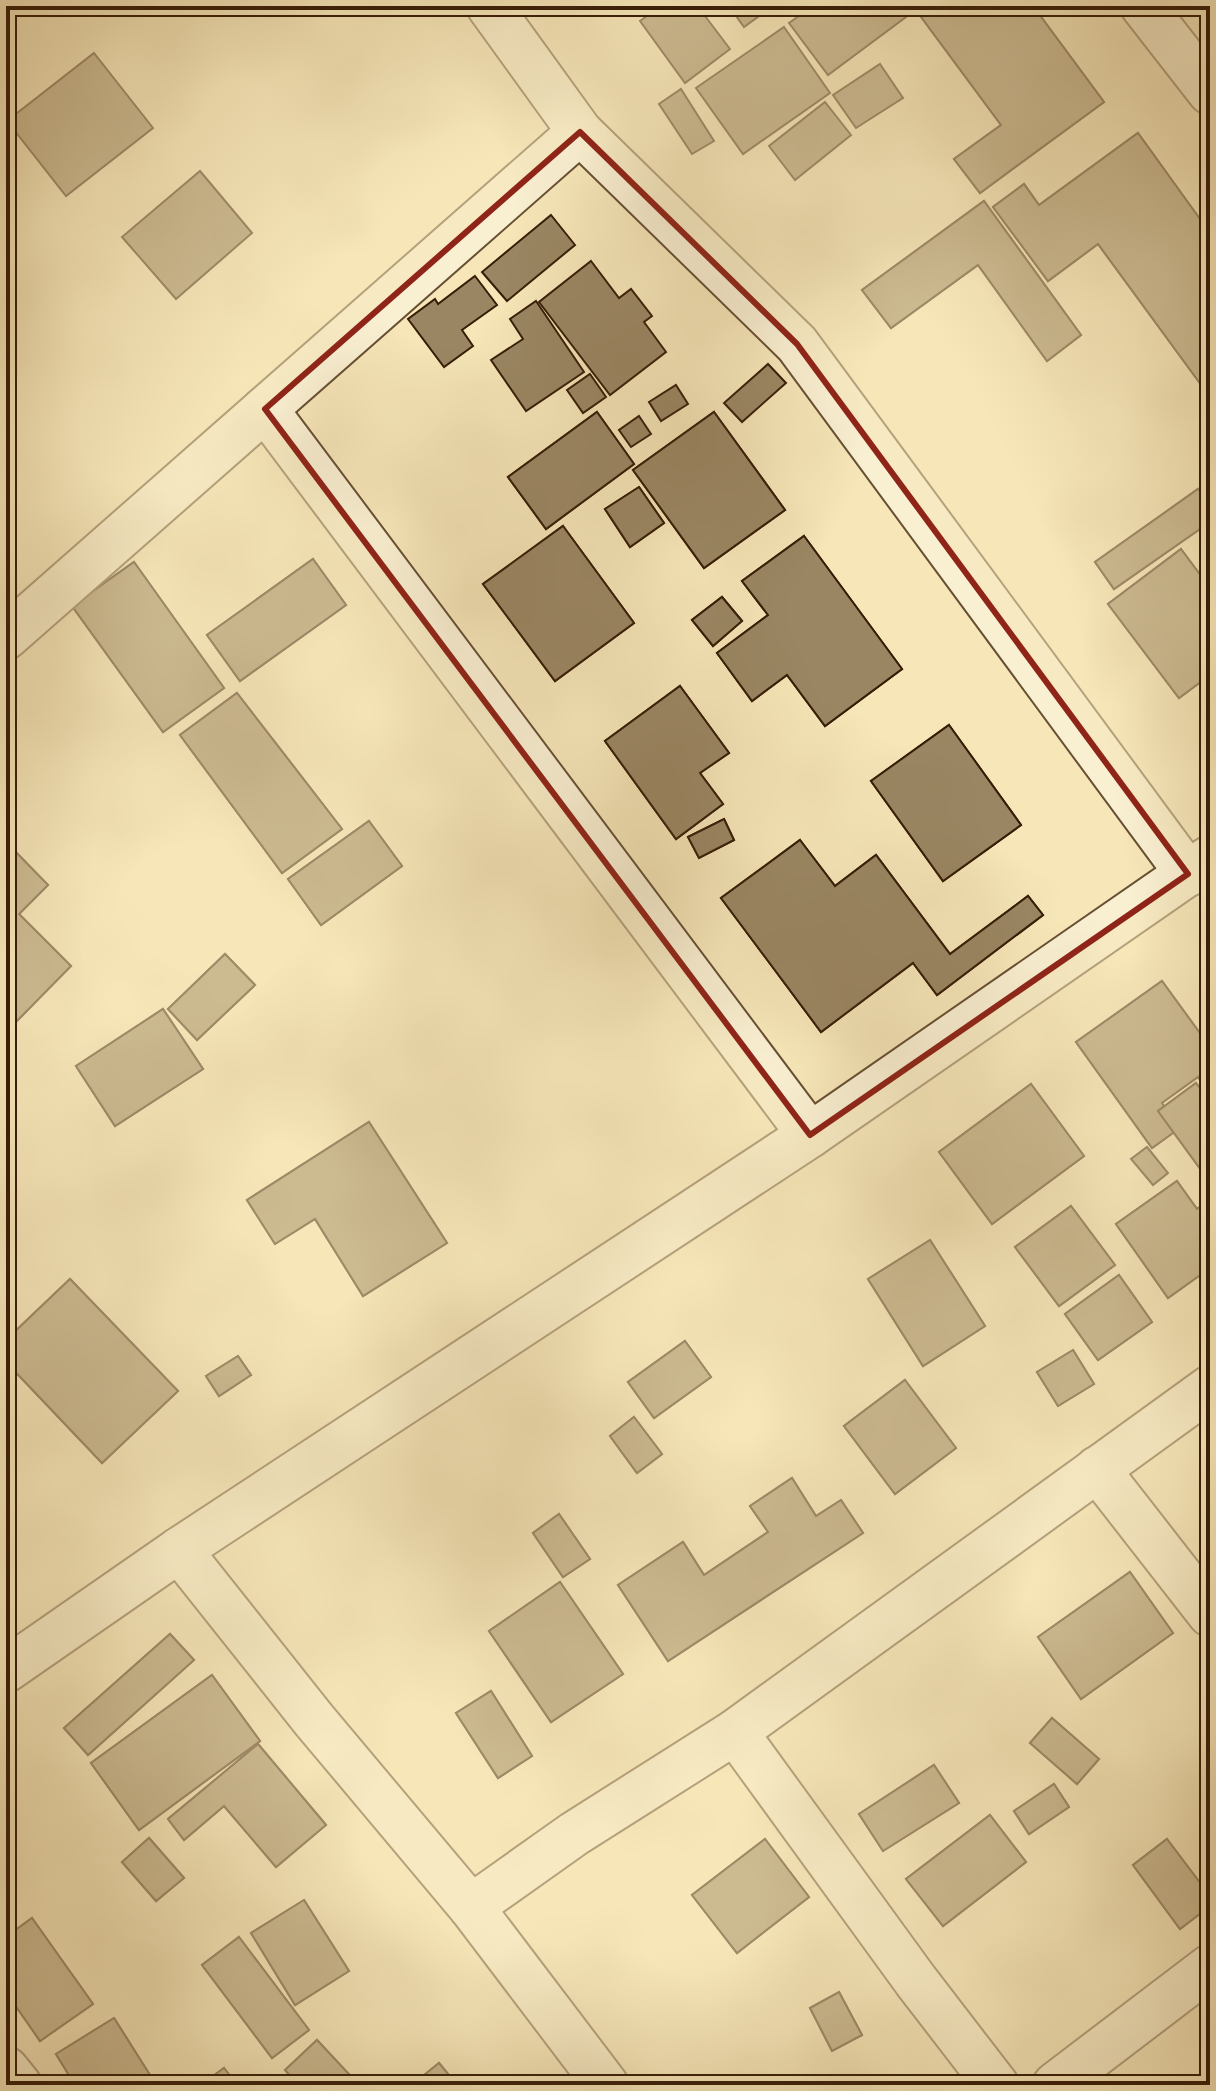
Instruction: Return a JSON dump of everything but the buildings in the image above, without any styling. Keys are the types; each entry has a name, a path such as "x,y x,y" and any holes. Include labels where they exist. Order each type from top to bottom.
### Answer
{"street":[{"path":"6,1670 179,1550 810,1135 1199,866 797,344 580,132 489,6"},
{"path":"1143,6 1210,92"},
{"path":"6,637 580,132"},
{"path":"265,409 810,1135"},
{"path":"471,1907 574,1834 735,1732 1210,1388"},
{"path":"1097,1469 1210,1614"},
{"path":"179,1550 314,1720 471,1907 606,2085"},
{"path":"735,1732 916,1981 996,2085"},
{"path":"1055,2085 1210,1967"},
{"path":"6,2069 19,2085"}],"highlighted area":[{"path":"580,132 797,344 1188,874 810,1135 265,409"}]}
